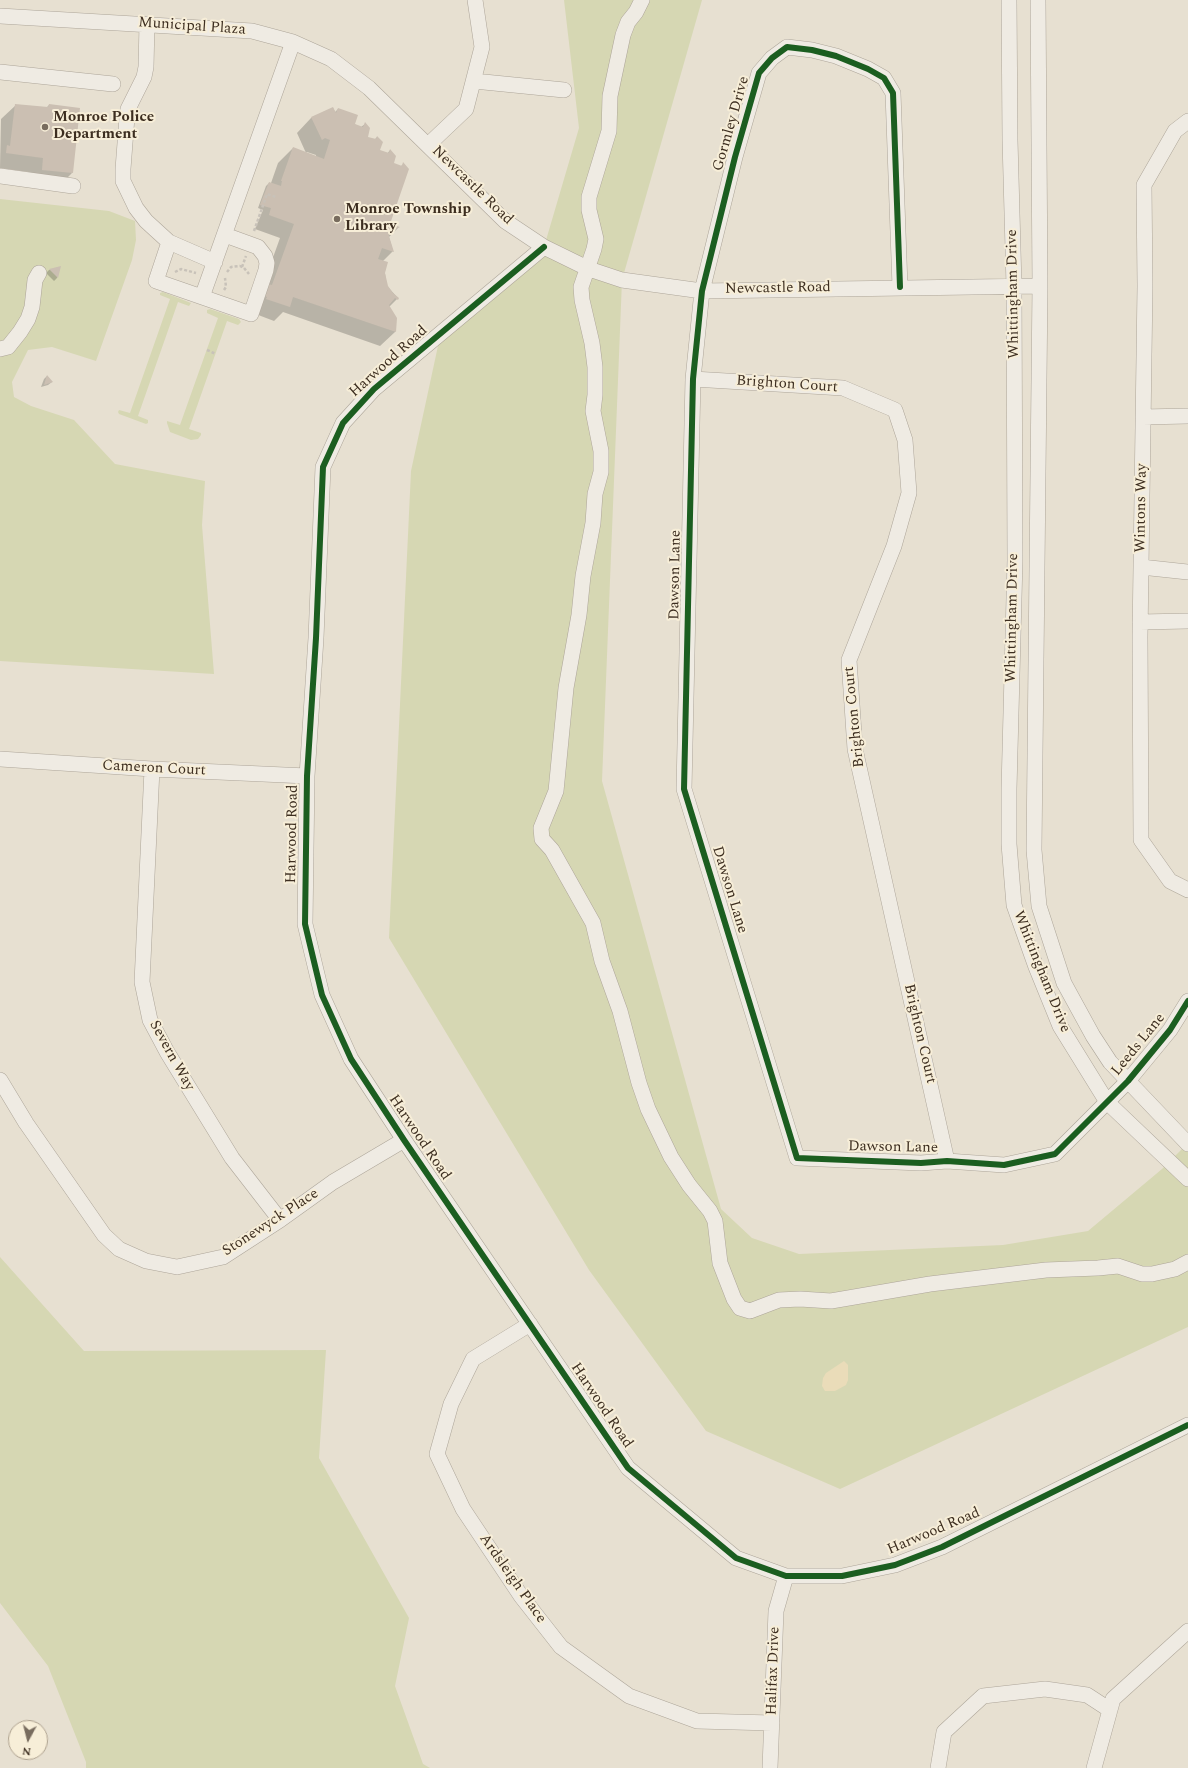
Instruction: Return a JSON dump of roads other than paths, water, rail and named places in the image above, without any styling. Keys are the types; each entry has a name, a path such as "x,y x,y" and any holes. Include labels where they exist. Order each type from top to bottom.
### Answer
{"street":[{"path":"428,145 466,109 482,47 475,0"},
{"path":"642,0 636,12 628,22 622,41 610,96 610,131 589,197 589,210 596,238 594,249 581,287 582,300 592,343 595,367 595,395 593,411 601,451 601,472 596,494 593,523 583,576 579,615 566,688 556,791 541,828 542,839 552,850 593,923 602,961 620,1011 639,1083 648,1109 671,1156 689,1185 710,1211 715,1221 720,1263 734,1299 740,1308 750,1311 779,1300 800,1299 831,1301 930,1284 1046,1270 1118,1266 1142,1274 1152,1274 1175,1269 1188,1262"},
{"name":"Whittingham Drive","path":"1009,0 1010,140 1014,286 1015,560 1008,789 1009,844 1014,905 1036,967 1060,1026 1107,1102 1188,1179"},
{"name":"Whittingham Drive","path":"1038,0 1040,286 1034,850 1040,906 1064,983 1093,1036 1110,1062 1188,1144"},
{"name":"Municipal Plaza","path":"0,16 252,31 293,42 331,59 369,88"},
{"path":"147,24 146,67 144,78 126,116 122,169 123,180 136,208 146,221 169,242 215,262"},
{"path":"208,300 215,262 293,42"},
{"name":"Gormley Drive","path":"702,291 735,157 760,73 772,58 787,47 812,50 836,56 868,69 884,78 892,93 900,287"},
{"path":"0,72 113,84"},
{"path":"474,81 564,90"},
{"name":"Newcastle Road","path":"369,88 506,221 544,247 588,268 622,280 702,291 1040,286"},
{"name":"Wintons Way","path":"1188,121 1174,131 1144,185 1140,622 1141,840 1170,881 1188,890"},
{"path":"0,176 8,179 73,186"},
{"path":"169,242 156,281 251,314 267,263 265,256 258,247 225,235"},
{"name":"Harwood Road","path":"544,247 374,389 343,423 323,467 316,638 307,776 305,924 322,995 351,1059 404,1140 628,1468 736,1558 786,1576 842,1576 895,1565 942,1547 1188,1425"},
{"path":"0,349 8,346 20,332 28,319 32,307 35,280 39,273"},
{"name":"Dawson Lane","path":"702,291 693,379 684,789 798,1158 921,1163 947,1161 1004,1165 1055,1154 1107,1102"},
{"name":"Brighton Court","path":"693,379 843,388 895,410 905,440 909,493 894,546 849,660 855,749 947,1161"},
{"path":"1143,417 1188,416"},
{"path":"1141,567 1188,572"},
{"path":"1140,622 1188,621"},
{"name":"Cameron Court","path":"0,759 152,769 307,776"},
{"name":"Severn Way","path":"152,769 142,982 150,1020 167,1052 232,1158 280,1220"},
{"name":"Leeds Lane","path":"1107,1102 1128,1081 1170,1030 1188,1001"},
{"name":"Stonewyck Place","path":"0,1080 26,1123 104,1235 119,1249 146,1261 176,1267 222,1256 280,1220 333,1182 404,1140"},
{"name":"Ardsleigh Place","path":"530,1324 473,1359 451,1404 437,1454 463,1509 521,1596 561,1647 629,1696 697,1721 772,1723"},
{"name":"Halifax Drive","path":"770,1768 776,1611 786,1576"},
{"path":"1094,1768 1113,1699 1188,1631"},
{"path":"938,1768 944,1732 983,1696 1045,1689 1087,1696 1110,1710"}],"place":[{"name":"Monroe Police Department","path":"45,127"},
{"name":"Monroe Township Library","path":"337,219"}]}
